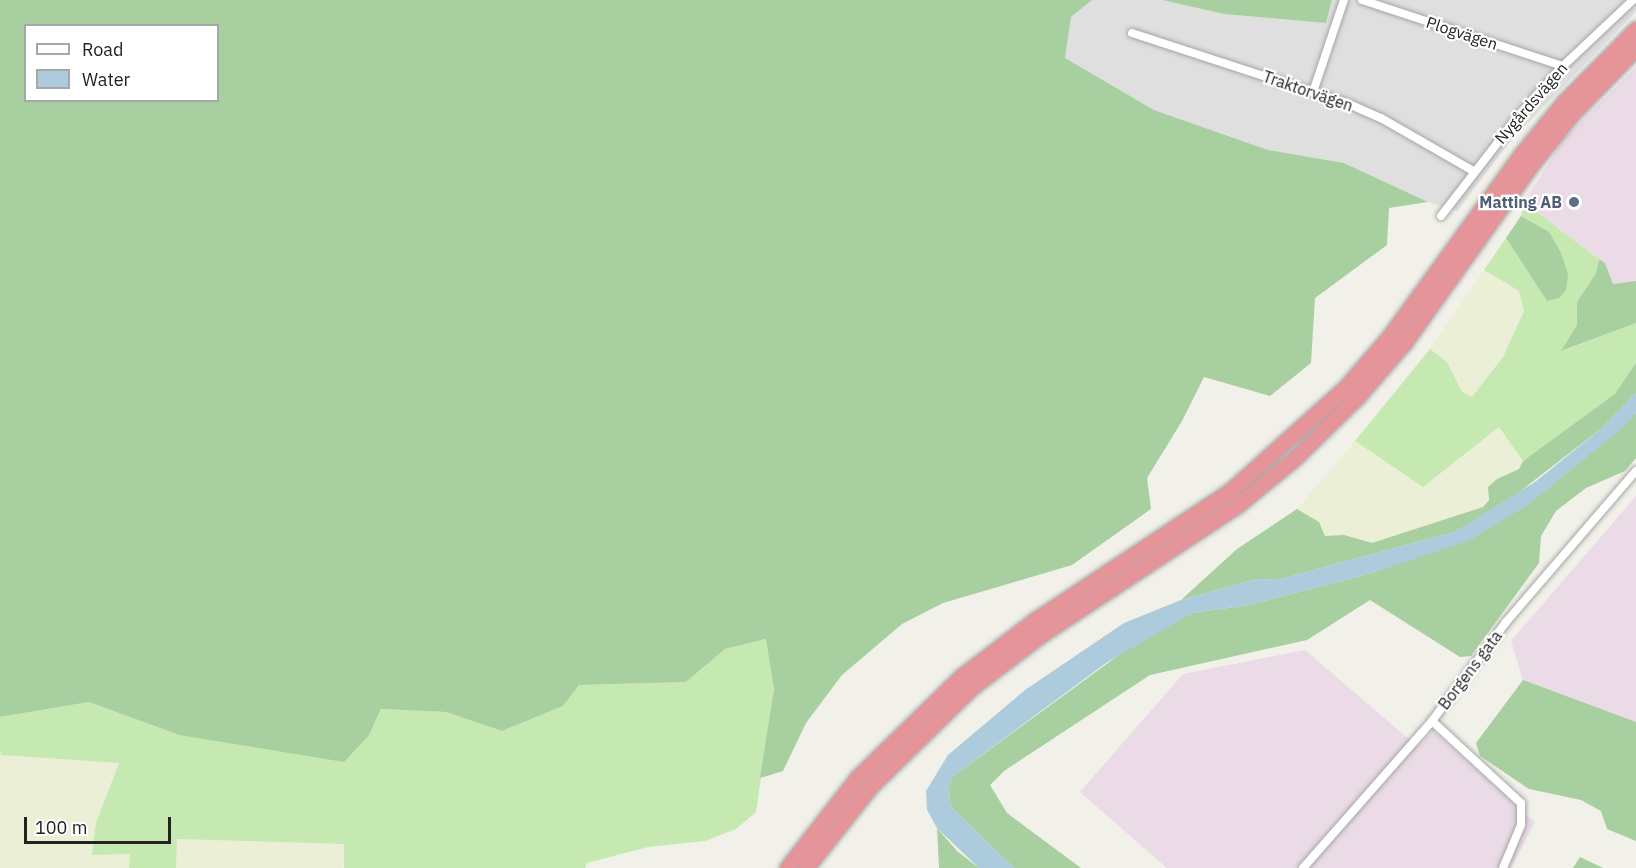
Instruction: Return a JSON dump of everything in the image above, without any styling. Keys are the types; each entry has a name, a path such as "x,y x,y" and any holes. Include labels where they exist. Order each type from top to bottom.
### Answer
{"highway":[{"path":"786,868 856,778 955,682 1035,620 1230,491 1346,387 1389,337 1520,156 1564,102 1636,29"},
{"path":"806,868 870,787 971,688 1042,634 1239,504 1296,457 1351,403 1404,343 1551,139 1636,48"}],"street":[{"path":"1313,92 1344,0"},
{"name":"Plogvägen","path":"1362,0 1563,66"},
{"name":"Nygårdsvägen","path":"1441,216 1473,171 1563,66 1633,0"},
{"name":"Traktorvägen","path":"1132,33 1313,92 1381,118 1473,171"},
{"name":"Borgens gata","path":"1303,868 1432,721 1506,622 1636,471"},
{"path":"1432,721 1521,803 1521,825 1503,868"}],"shaded area":[{"path":"1092,0 1162,0 1224,14 1326,23 1332,0 1636,0 1636,12 1512,139 1457,211 1428,202 1344,163 1268,150 1154,110 1065,58 1071,17"},
{"path":"1636,67 1636,281 1613,284 1605,263 1524,202 1564,139"},
{"path":"1636,496 1636,722 1523,680 1511,641"},
{"path":"1305,650 1418,747 1433,731 1535,822 1511,868 1167,868 1080,792 1183,674"}],"green space":[{"path":"0,0 1092,0 1071,17 1065,58 1154,110 1268,150 1344,163 1428,202 1389,208 1387,245 1315,298 1311,363 1270,396 1204,377 1182,421 1147,478 1151,509 1072,565 943,603 902,624 842,675 806,723 783,771 760,778 774,689 766,639 725,649 686,682 579,685 563,706 502,731 446,712 381,709 369,735 344,762 179,735 89,702 0,717"},
{"path":"1162,0 1332,0 1326,23 1224,14"},
{"path":"1524,202 1599,259 1596,273 1577,302 1577,325 1562,351 1636,323 1636,363 1616,394 1523,461 1499,427 1423,487 1355,441 1430,349 1447,362 1462,392 1472,397 1503,357 1524,311 1519,291 1484,270 1506,238 1547,301 1533,223 1521,216"},
{"path":"1521,216 1549,232 1561,253 1568,274 1566,290 1559,298 1547,301 1506,238"},
{"path":"1599,259 1605,263 1613,284 1636,281 1636,323 1561,351 1577,325 1577,302 1596,273"},
{"path":"1484,270 1519,291 1524,311 1501,361 1472,397 1462,392 1447,362 1430,349"},
{"path":"1636,363 1636,393 1602,428 1505,503 1454,532 1277,580 1257,579 1181,600 1237,549 1297,509 1319,522 1325,536 1344,535 1372,543 1483,507 1489,500 1488,487 1497,479 1519,469 1523,461 1615,394"},
{"path":"1636,413 1636,458 1625,471 1586,488 1556,511 1541,536 1539,563 1471,656 1460,657 1370,600 1307,640 1150,675 1004,771 990,785 1007,813 1081,868 1014,868 951,807 948,790 952,777 1134,644 1192,613 1249,605 1375,572 1556,482"},
{"path":"1499,427 1523,461 1519,469 1497,479 1483,507 1372,543 1344,536 1324,536 1319,522 1297,509 1355,441 1403,475 1431,481"},
{"path":"767,639 774,689 756,812 736,829 705,841 648,847 587,863 585,868 344,868 344,844 177,839 176,868 129,868 130,854 92,855 96,823 119,763 1,755 0,751 0,717 89,702 179,735 369,735 381,709 446,712 502,731 563,706 579,685 686,682 725,649"},
{"path":"1523,680 1636,722 1636,841 1607,829 1601,811 1581,800 1529,789 1480,756 1476,743"},
{"path":"0,751 1,755 119,763 96,823 92,854 131,854 129,868 0,868"},
{"path":"937,828 957,851 979,868 939,868"},
{"path":"176,839 345,844 343,868 176,868"},
{"path":"1580,857 1603,868 1573,868"}],"water":[{"path":"1636,393 1636,413 1626,425 1528,505 1470,540 1375,572 1249,605 1192,613 1106,663 952,777 948,790 951,807 1014,868 979,868 937,828 927,810 926,791 948,755 1025,690 1124,623 1181,600 1257,579 1277,580 1454,532 1535,482 1602,428"}],"place":[{"name":"Matting AB","path":"1574,202"}]}
